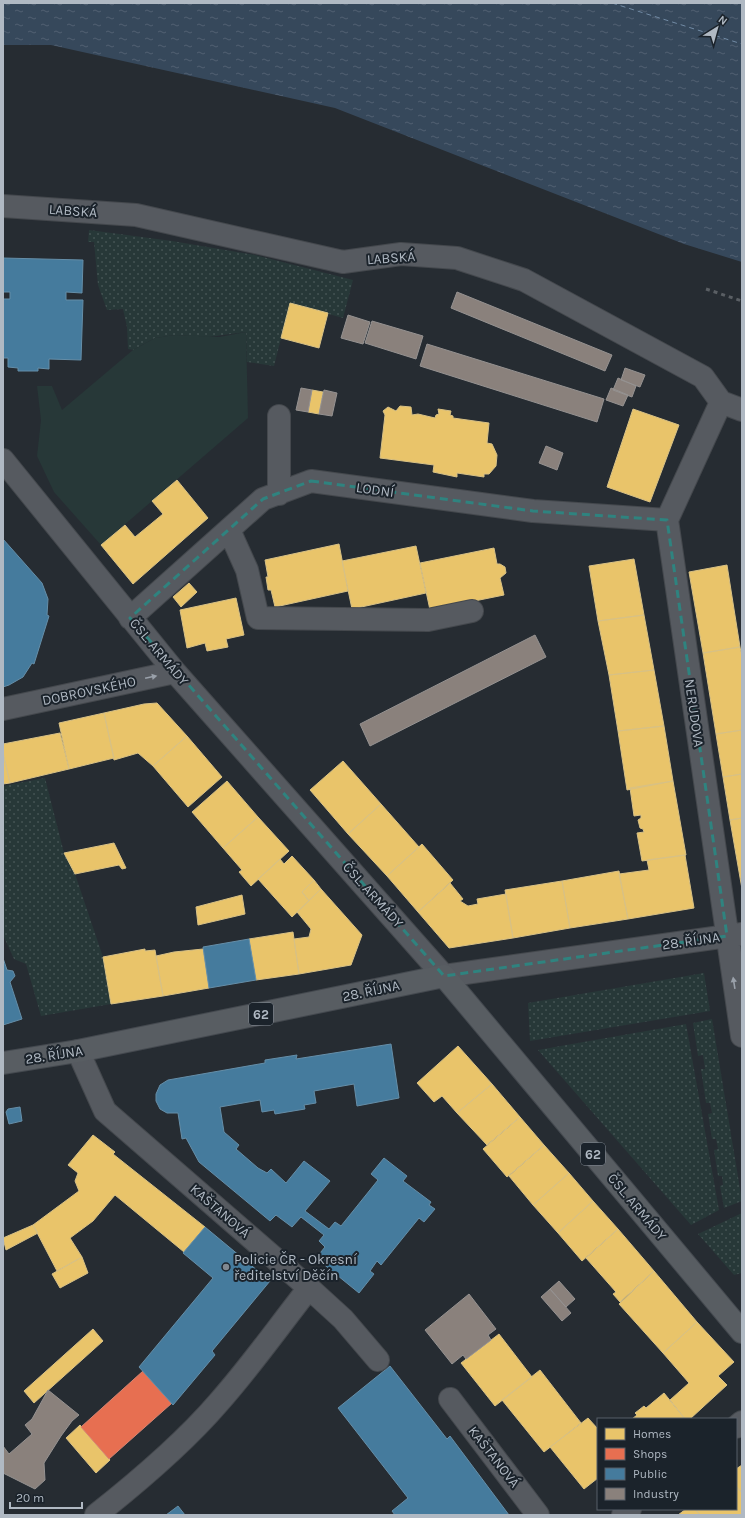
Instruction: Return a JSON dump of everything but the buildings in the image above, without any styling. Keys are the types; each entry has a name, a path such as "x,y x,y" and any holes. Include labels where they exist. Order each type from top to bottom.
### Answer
{"main road":[{"name":"28. ŘÍJNA","path":"3,1063 78,1051 444,976"},
{"name":"ČSL. ARMÁDY","path":"444,976 742,1332"}],"street":[{"name":"LABSKÁ","path":"3,206 136,215 343,262 401,254 457,258 524,280 648,347 703,377 721,402"},
{"path":"666,520 721,402 742,410"},
{"path":"279,416 279,494"},
{"name":"ČSL. ARMÁDY","path":"3,460 175,672 444,976"},
{"name":"LODNÍ","path":"130,618 263,499 311,481 533,511 666,520"},
{"name":"NERUDOVA","path":"666,520 734,935 742,1036"},
{"path":"229,530 247,570 258,618 428,620 472,611"},
{"name":"DOBROVSKÉHO","path":"3,709 175,672"},
{"name":"28. ŘÍJNA","path":"444,976 734,935"},
{"name":"KAŠTANOVÁ","path":"78,1051 105,1111 309,1288 342,1319 378,1360"},
{"path":"96,1515 126,1492 218,1403 309,1288"},
{"name":"KAŠTANOVÁ","path":"450,1399 538,1515"}],"highlighted area":[{"path":"311,481 533,511 667,520 727,936 444,976 130,618 263,499"}],"shaded area":[{"path":"89,230 172,241 255,255 353,280 343,318 290,303 274,366 247,362 246,332 208,337 175,335 155,338 133,350 128,349 127,327 123,309 107,310 98,285 94,242 88,242"},
{"path":"246,332 248,418 101,545 54,492 37,456 41,420 37,386 52,386 62,410 133,350 155,338 175,335 219,337"},
{"path":"45,778 64,853 75,874 103,957 111,1004 41,1016 26,964 14,959 3,935 3,786"},
{"path":"704,973 710,1011 530,1041 528,1003"},
{"path":"712,1019 742,1201 724,1208 720,1186 723,1185 722,1176 718,1176 714,1150 718,1149 716,1139 712,1139 708,1114 712,1113 710,1103 706,1103 701,1069 705,1069 703,1055 698,1056 693,1023"},
{"path":"686,1024 719,1210 691,1225 538,1050"},
{"path":"742,1213 742,1273 734,1275 698,1234"}],"water":[{"path":"3,3 742,3 742,262 684,244 335,108 51,45 3,45"}],"ferry route":[{"path":"612,3 742,44"}],"railway":[{"path":"706,289 742,301"}],"place":[{"name":"Policie ČR - Okresní ředitelství Děčín","path":"226,1267"}]}
